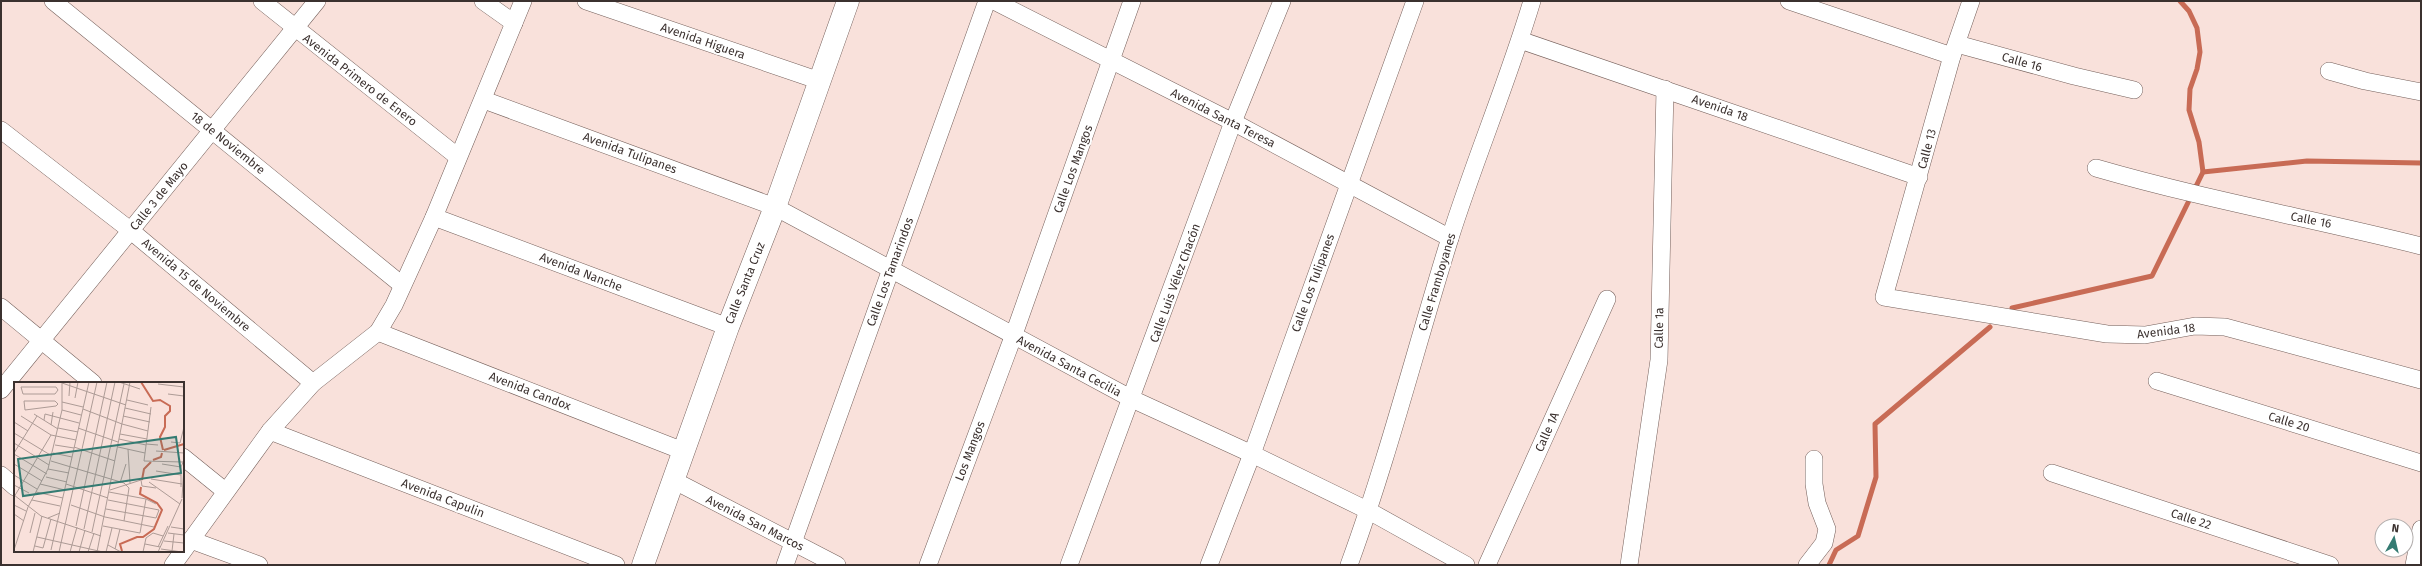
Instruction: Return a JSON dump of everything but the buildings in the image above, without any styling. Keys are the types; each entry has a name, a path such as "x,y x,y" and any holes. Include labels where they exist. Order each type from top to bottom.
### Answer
{"street":[{"name":"18 de Noviembre","path":"53,1 402,285"},
{"name":"Avenida Primero de Enero","path":"262,1 458,157"},
{"name":"Calle 3 de Mayo","path":"1,390 317,1"},
{"path":"483,1 514,23"},
{"path":"184,550 225,491 270,431 313,383 378,332 434,217 458,157 484,100 523,1"},
{"name":"Avenida Higuera","path":"586,1 820,81"},
{"name":"Calle Santa Cruz","path":"643,565 728,327 775,207 848,1"},
{"name":"Calle Los Tamarindos","path":"785,565 987,1"},
{"name":"Avenida Santa Teresa","path":"994,1 1233,122 1450,238"},
{"name":"Calle Los Mangos","path":"1013,337 1132,1"},
{"name":"Calle Luis Vélez Chacón","path":"1069,565 1132,399 1233,122 1282,1"},
{"name":"Calle Los Tulipanes","path":"1209,565 1252,454 1348,183 1415,1"},
{"name":"Calle Framboyanes","path":"1349,565 1369,511 1450,238 1520,40 1532,1"},
{"name":"Calle 16","path":"1789,1 1955,50 2134,90"},
{"name":"Calle 13","path":"1884,297 1955,50 1971,1"},
{"name":"Avenida 18","path":"1520,40 1919,177"},
{"path":"2328,71 2365,81 2421,92"},
{"name":"Calle 1a","path":"1629,565 1659,360 1665,89"},
{"name":"Avenida Tulipanes","path":"484,100 775,207"},
{"name":"Avenida 15 de Noviembre","path":"1,130 130,230 313,383"},
{"name":"Calle 16","path":"2096,168 2200,196 2325,222 2421,246"},
{"name":"Avenida Santa Cecilia","path":"775,207 1013,337 1132,399 1252,454 1369,511 1466,565"},
{"name":"Avenida Nanche","path":"434,217 728,327"},
{"name":"Avenida 18","path":"1884,297 2107,334 2145,335 2195,326 2224,327 2421,380"},
{"name":"Calle 1A","path":"1487,565 1607,299"},
{"path":"1,308 92,382"},
{"name":"Avenida Candox","path":"378,332 683,451"},
{"name":"Los Mangos","path":"928,565 1013,337"},
{"name":"Calle 20","path":"2157,381 2421,463"},
{"name":"Avenida Capulin","path":"270,431 616,565"},
{"path":"184,458 225,491"},
{"path":"1807,565 1824,543 1827,529 1817,503 1814,484 1814,459"},
{"name":"Calle 22","path":"2052,473 2330,565"},
{"path":"1,475 14,485"},
{"name":"Avenida San Marcos","path":"673,480 837,565"},
{"path":"2414,565 2421,529"},
{"path":"191,540 259,565"},
{"path":"173,565 182,552"}],"waterway":[{"path":"2012,308 2152,276 2203,172 2199,142 2189,110 2190,89 2197,69 2200,52 2197,28 2189,11 2180,1"},
{"path":"2203,172 2307,161 2421,163"},
{"path":"1829,565 1836,550 1858,536 1876,477 1875,424 1990,327"}]}
